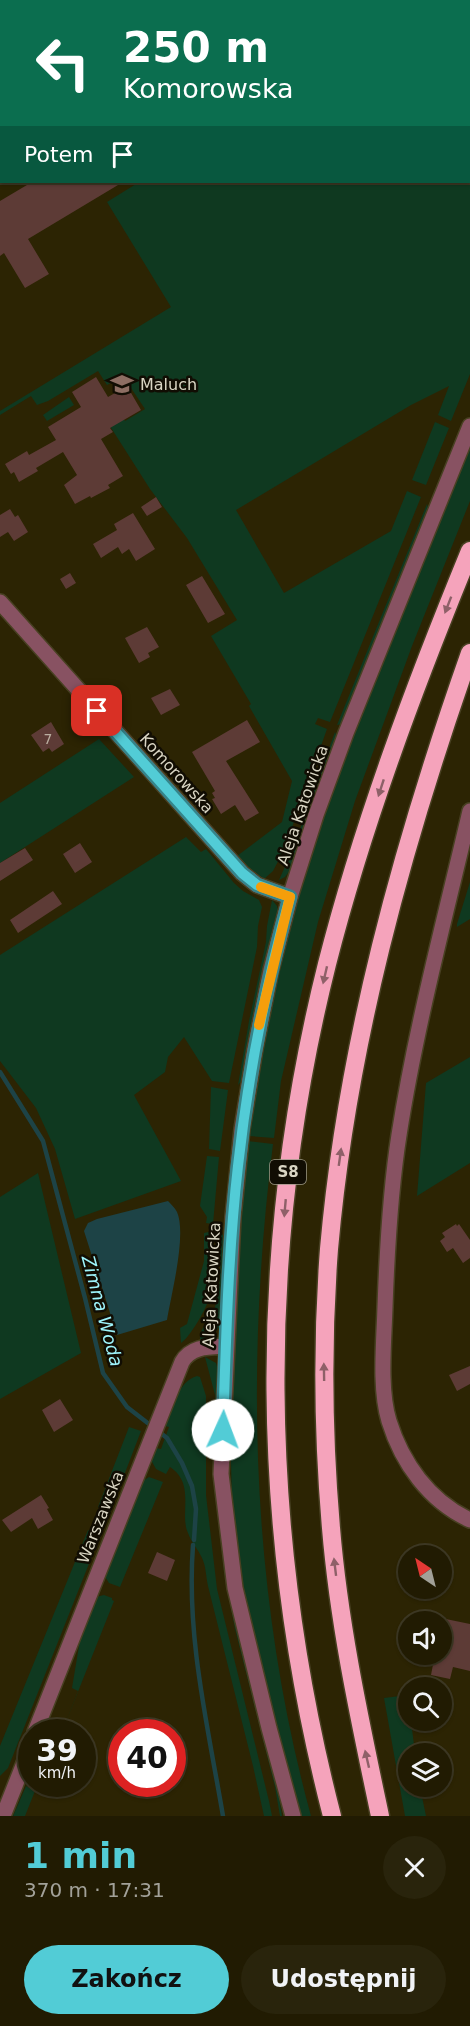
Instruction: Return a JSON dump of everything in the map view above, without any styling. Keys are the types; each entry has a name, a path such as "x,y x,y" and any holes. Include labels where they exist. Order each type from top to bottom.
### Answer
{"highway":[{"name":"S8","path":"332,1816 309,1718 288,1598 281,1538 277,1472 275,1357 286,1188 309,1042 327,963 354,869 395,747 470,551"},
{"path":"380,1816 358,1709 338,1590 331,1532 324,1356 330,1249 346,1115 375,973 400,871 470,653"}],"street":[{"name":"Aleja Katowicka","path":"293,1816 235,1588 221,1474 233,1217 248,1089 262,1011 290,897 316,815 342,743 470,426"},
{"name":"Komorowska","path":"0,602 242,873 257,885 290,897"},
{"path":"470,811 420,1025 399,1137 388,1229 384,1346 388,1418 401,1451 411,1469 430,1491 447,1506 470,1520"},
{"name":"Warszawska","path":"40,1719 185,1356 196,1349 226,1346"},
{"path":"3,1816 6,1792 18,1769"}],"green space":[{"path":"470,183 470,374 451,421 438,415 449,386 411,405 236,510 284,593 391,531 407,491 421,497 330,722 318,718 315,724 327,729 284,850 273,871 264,879 237,856 282,822 292,781 211,636 237,620 187,538 150,489 108,423 121,415 125,421 145,409 123,376 107,385 98,371 48,401 37,405 31,396 0,415 0,411 171,307 107,202 136,184"},
{"path":"69,397 74,405 47,421 43,415"},
{"path":"435,422 449,428 426,485 412,480"},
{"path":"470,447 470,501 412,646 355,801 318,922 281,1081 274,1138 249,1136 279,968 293,913 332,795 376,678"},
{"path":"427,504 429,511 342,724 337,725"},
{"path":"335,732 337,737 291,869 285,877 279,880 292,851"},
{"path":"99,739 134,777 0,863 0,803"},
{"path":"186,837 201,852 206,849 234,883 259,900 262,907 257,947 229,1083 212,1081 184,1037 168,1057 165,1072 134,1095 181,1181 75,1219 55,1149 36,1108 0,1061 0,955"},
{"path":"470,882 470,919 457,927 457,924"},
{"path":"272,900 279,914 243,1079 238,1085 266,942"},
{"path":"470,1057 470,1163 417,1196 426,1083"},
{"path":"211,1087 228,1090 220,1151 209,1149"},
{"path":"247,1141 273,1144 264,1228 259,1313 257,1397 259,1482 265,1566 276,1650 291,1733 311,1816 299,1816 240,1570 232,1506 230,1418"},
{"path":"207,1156 219,1157 213,1224 206,1223 207,1217 200,1206"},
{"path":"38,1173 81,1353 0,1399 0,1197"},
{"path":"213,1231 207,1304 192,1331 181,1343 180,1328 187,1324 204,1261 204,1233"},
{"path":"221,1232 225,1239 219,1327 211,1338 200,1340 201,1332 217,1302"},
{"path":"205,1357 216,1363 218,1374 219,1520 225,1568 238,1633 278,1791 282,1816 280,1816 275,1787 235,1629 224,1571 215,1485 215,1395"},
{"path":"200,1377 206,1396 206,1495 217,1589 272,1816 264,1816 204,1564 189,1536 186,1525 183,1482 170,1467 166,1474 156,1469 151,1460 156,1448 161,1449 169,1427 165,1426 176,1396 190,1379"},
{"path":"129,1427 141,1431 110,1512 98,1507"},
{"path":"149,1477 163,1482 120,1587 109,1583 104,1575 141,1482"},
{"path":"88,1530 91,1532 89,1538 98,1541 27,1719 18,1719 18,1743 8,1768 0,1776 0,1746"},
{"path":"104,1595 114,1601 67,1719 78,1691 72,1688 81,1634 96,1597"},
{"path":"398,1696 398,1731 412,1731 414,1743 398,1743 398,1777 384,1698"},
{"path":"21,1797 33,1797 25,1816 13,1816"},
{"path":"402,1797 422,1797 426,1816 405,1816"}],"water":[{"path":"168,1201 177,1212 180,1235 167,1320 117,1335 84,1231 88,1223 97,1219"}],"building":[{"path":"30,183 121,183 28,239 49,274 25,288 4,253 0,256 0,201"},
{"path":"96,377 108,397 127,386 141,410 110,428 113,432 101,439 123,476 108,485 110,488 75,504 64,485 77,475 63,452 36,468 38,471 19,482 14,472 11,474 5,464 27,451 29,455 56,440 48,427 81,407 72,392"},
{"path":"156,497 162,507 147,516 141,507"},
{"path":"10,509 15,517 18,515 28,532 14,541 8,532 0,537 0,515"},
{"path":"133,513 155,549 136,561 129,549 122,554 118,547 101,558 93,544 117,530 114,524"},
{"path":"70,573 76,583 66,589 60,579"},
{"path":"202,576 225,614 208,623 186,585"},
{"path":"147,627 159,647 148,653 150,657 139,663 125,638"},
{"path":"170,689 180,705 161,715 151,698"},
{"path":"247,720 260,742 226,761 259,813 245,821 235,805 221,814 212,799 215,798 212,793 215,791 192,752"},
{"path":"51,722 64,744 52,752 49,748 43,752 31,735"},
{"path":"80,843 92,862 75,873 63,854"},
{"path":"25,848 33,860 0,881 0,863"},
{"path":"53,891 62,904 18,933 10,920"},
{"path":"456,1224 457,1226 459,1224 470,1240 470,1258 463,1263 453,1248 447,1252 440,1241 445,1237 442,1233"},
{"path":"470,1366 470,1384 457,1391 449,1375"},
{"path":"60,1399 73,1420 54,1432 42,1410"},
{"path":"41,1495 53,1520 38,1529 32,1518 11,1532 2,1520"},
{"path":"157,1552 175,1560 167,1581 148,1573"},
{"path":"452,1620 470,1624 470,1671 453,1667 450,1677 431,1675 433,1665 452,1665"}],"waterway":[{"name":"Zimna Woda","path":"0,1072 43,1141 103,1373 127,1407 167,1438 182,1463 192,1486 196,1509 194,1540"},
{"name":"Zimna Woda","path":"193,1545 195,1648 223,1816"}],"slow traffic":[{"path":"259,1025 290,897 261,887"}],"place":[{"name":"Maluch","path":"122,384"}],"route":[{"path":"97,711 242,873 257,885 290,897 262,1011 242,1129 233,1217 223,1430"}]}
